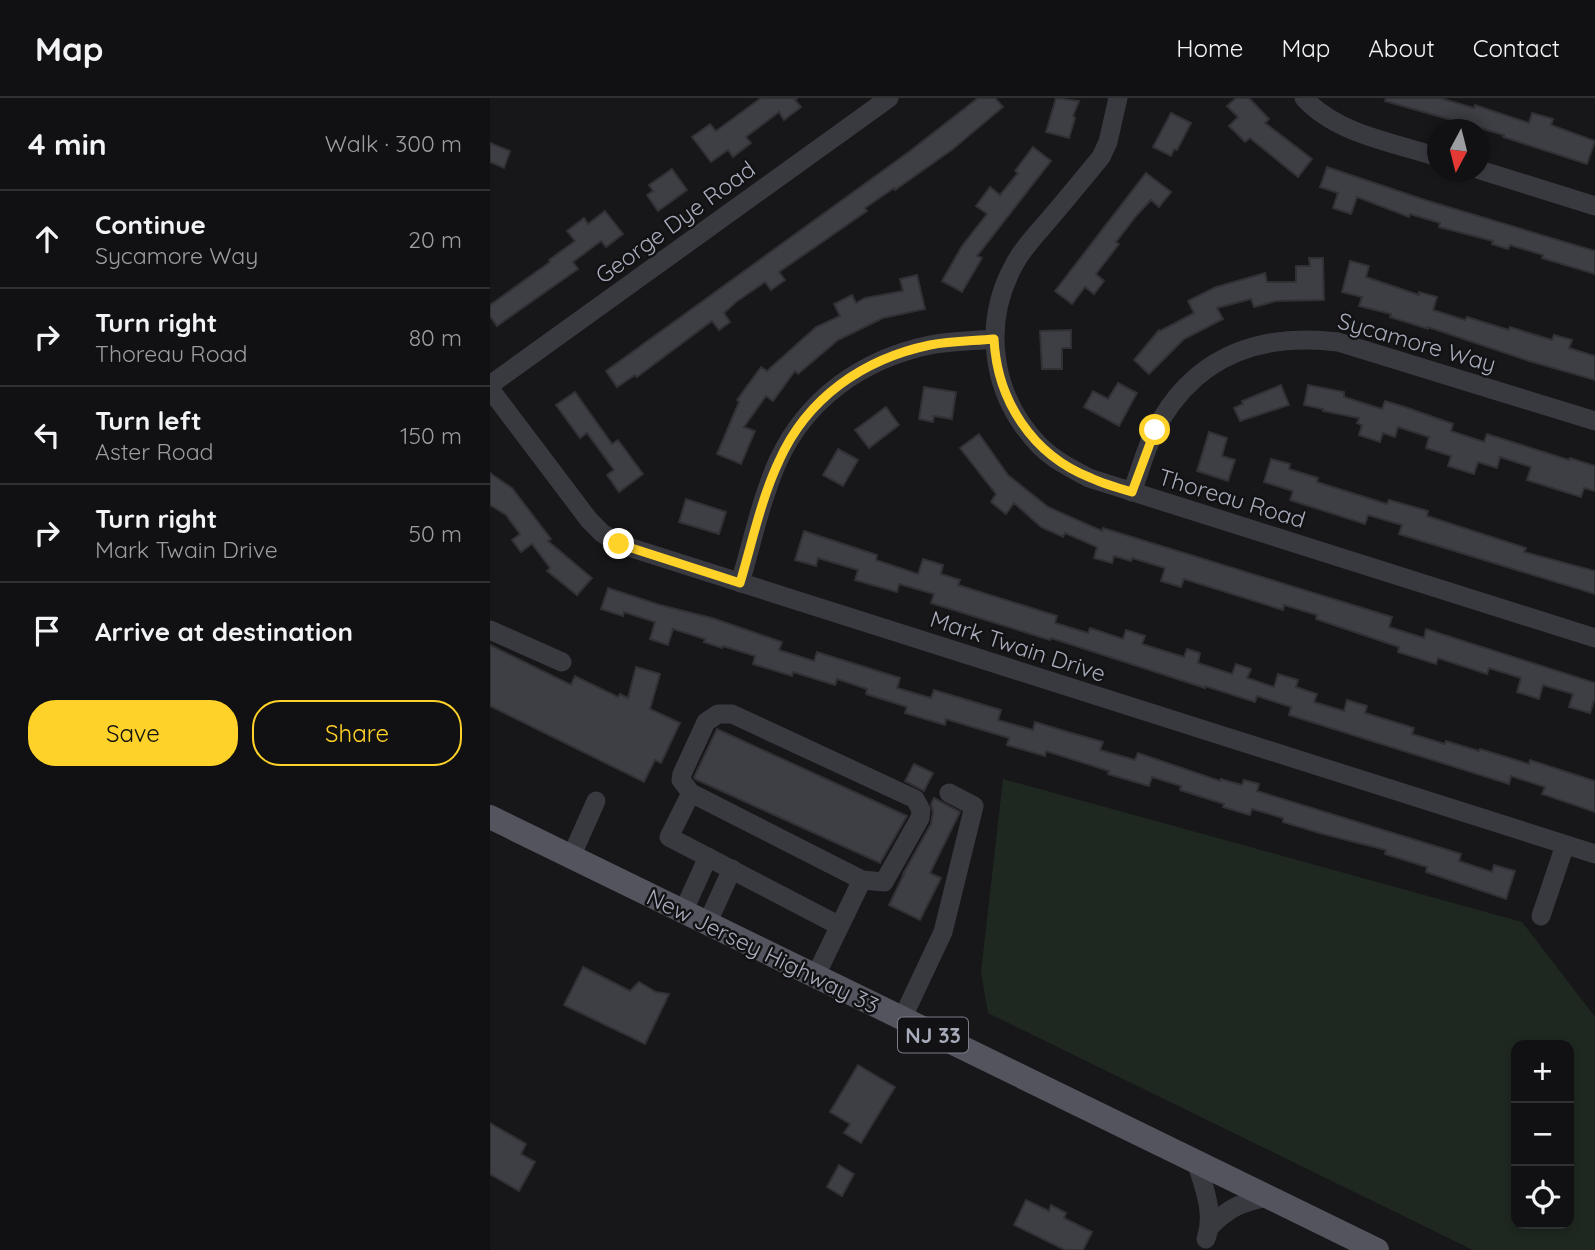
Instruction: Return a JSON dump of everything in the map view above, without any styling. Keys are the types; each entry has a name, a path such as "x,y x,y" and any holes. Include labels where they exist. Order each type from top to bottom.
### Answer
{"main road":[{"name":"New Jersey Highway 33","path":"490,817 1377,1250"}],"street":[{"name":"George Dye Road","path":"490,387 889,98"},
{"name":"Thoreau Road","path":"1118,98 1108,142 1101,157 1020,254 1002,293 994,339 1001,382 1009,405 1022,426 1035,440 1072,469 1089,478 1595,638"},
{"path":"1304,98 1323,116 1343,127 1427,154"},
{"path":"1490,173 1595,206"},
{"name":"Sycamore Way","path":"1132,492 1155,430 1180,393 1201,373 1224,358 1248,347 1276,340 1307,338 1338,342 1595,421"},
{"path":"740,583 778,463 789,439 806,415 830,391 873,363 902,352 933,345 994,339"},
{"name":"Mark Twain Drive","path":"490,387 589,520 619,544 1595,854"},
{"path":"490,630 562,662"},
{"path":"718,714 732,714 915,799 920,818 884,883 862,880 691,793 681,780 682,774 706,722 718,714"},
{"path":"691,793 669,837 838,925"},
{"path":"902,1019 943,932 974,806 949,793"},
{"path":"571,857 596,801"},
{"path":"1541,916 1565,845"},
{"path":"683,912 708,857"},
{"path":"707,924 732,869"},
{"path":"814,977 862,880"},
{"path":"1196,1162 1209,1207 1208,1233 1223,1213 1239,1204 1267,1197"}],"shaded area":[{"path":"1003,779 1522,922 1595,1017 1595,1250 1473,1250 988,1013 981,972"}],"building":[{"path":"761,98 797,98 795,100 801,107 784,120 779,112 746,137 751,143 733,157 728,150 711,162 692,137 710,124 716,131"},
{"path":"978,98 995,98 1003,107 953,149 865,208 867,211 779,272 785,280 771,290 765,282 736,302 724,313 730,322 719,330 712,321 637,377 635,375 617,387 606,371 910,151"},
{"path":"1056,98 1079,101 1069,138 1046,132"},
{"path":"1236,98 1249,98 1269,119 1265,123 1312,159 1298,177 1250,138 1245,142 1229,126 1238,117 1227,106"},
{"path":"1386,98 1440,98 1474,108 1475,105 1529,123 1532,113 1553,119 1551,125 1595,141 1587,164 1490,131 1490,119 1448,119 1385,101"},
{"path":"1171,113 1191,123 1171,156 1153,147"},
{"path":"490,143 510,151 504,168 490,162"},
{"path":"1033,147 1051,161 977,256 982,258 962,292 942,281 962,246 987,214 976,206 990,187 1000,195 1018,173 1015,171"},
{"path":"1327,167 1425,200 1595,251 1595,274 1510,245 1508,249 1492,244 1493,241 1439,227 1440,223 1410,214 1409,217 1357,197 1351,214 1333,208 1338,193 1320,187"},
{"path":"672,169 687,190 658,211 647,195 653,191 649,185"},
{"path":"1146,173 1171,192 1159,207 1151,200 1137,215 1096,274 1104,281 1094,294 1085,287 1072,304 1055,291"},
{"path":"605,211 623,234 606,247 601,241 573,262 578,269 497,326 490,316 490,305 575,241 567,231 584,218 588,224"},
{"path":"1309,258 1323,258 1324,300 1276,301 1254,307 1251,299 1217,308 1223,319 1184,339 1149,374 1134,360 1159,330 1194,313 1188,301 1216,287 1265,273 1267,282 1296,282 1296,266 1310,266"},
{"path":"1350,261 1369,266 1366,277 1419,295 1419,292 1437,297 1433,310 1509,330 1510,327 1552,340 1554,335 1572,340 1569,348 1595,356 1595,380 1359,306 1362,297 1342,292"},
{"path":"917,275 925,309 883,318 838,340 798,374 795,371 773,401 766,396 744,427 755,431 741,464 717,454 739,402 737,400 761,367 767,371 816,327 840,316 834,304 852,295 856,303 865,298 903,291 900,279"},
{"path":"1071,330 1071,348 1062,348 1062,369 1042,369 1040,331"},
{"path":"1118,383 1137,393 1119,426 1084,407 1093,391 1108,399"},
{"path":"1281,385 1289,405 1240,421 1234,408 1243,404 1242,401"},
{"path":"1308,385 1344,392 1344,397 1382,409 1385,401 1405,407 1453,424 1451,431 1484,442 1487,434 1595,466 1595,491 1584,488 1581,497 1527,480 1531,467 1500,457 1497,468 1478,462 1474,474 1448,466 1451,456 1426,448 1429,437 1398,427 1395,437 1383,433 1380,442 1359,435 1362,425 1357,423 1359,418 1304,405"},
{"path":"924,387 956,392 952,419 934,416 933,422 919,419"},
{"path":"575,392 612,444 618,440 643,474 619,492 607,475 614,470 587,433 580,438 556,405"},
{"path":"886,407 899,425 869,448 855,430"},
{"path":"1209,432 1227,438 1222,456 1235,460 1228,481 1197,471"},
{"path":"979,434 1008,475 1048,507 1102,531 1103,528 1392,617 1389,627 1424,638 1426,629 1595,683 1595,698 1590,713 1569,707 1573,694 1543,685 1539,699 1517,692 1521,678 1489,668 1487,674 1438,658 1436,664 1398,652 1399,647 1316,619 1317,615 1284,605 1283,610 1184,579 1181,587 1161,581 1165,568 1132,558 1131,561 1114,556 1112,563 1094,558 1097,547 1065,533 1063,537 1041,527 1014,503 1006,514 991,502 996,494 960,448"},
{"path":"838,449 858,460 843,486 823,475"},
{"path":"1271,459 1290,464 1289,469 1318,478 1317,482 1387,504 1389,500 1428,511 1427,516 1526,548 1524,552 1595,571 1595,594 1399,534 1402,525 1368,515 1365,524 1290,500 1293,491 1264,482"},
{"path":"490,473 512,488 551,539 548,541 592,578 577,595 547,571 550,568 532,544 521,552 512,540 520,534 506,515 490,505"},
{"path":"686,499 726,512 719,534 679,522"},
{"path":"804,531 877,555 876,560 918,574 923,559 943,565 941,574 960,580 958,585 1057,616 1055,623 1088,633 1090,628 1123,639 1126,630 1145,636 1142,644 1184,657 1187,649 1200,653 1198,663 1232,674 1236,664 1251,669 1247,678 1274,687 1278,674 1298,680 1296,687 1317,694 1314,702 1344,711 1347,700 1367,706 1365,713 1414,728 1412,734 1445,744 1446,741 1479,751 1480,749 1529,764 1530,760 1595,781 1595,812 1542,794 1545,787 1511,776 1509,784 1289,715 1291,707 1257,696 1255,702 1205,688 1051,638 1050,640 931,603 934,594 899,584 897,592 855,580 858,570 818,558 816,566 795,560"},
{"path":"608,588 712,618 782,642 779,650 814,661 817,652 900,678 897,688 931,698 934,690 1001,710 998,720 1033,730 1035,722 1103,742 1100,750 1135,760 1138,753 1220,781 1221,779 1242,785 1244,780 1259,784 1257,791 1461,854 1459,861 1492,872 1494,865 1515,871 1506,899 1426,872 1427,867 1385,854 1386,850 1283,822 1283,818 1252,809 1250,815 1223,807 1224,804 1180,790 1181,786 1152,777 1149,786 1046,751 1045,756 1007,745 1009,738 946,719 945,725 905,713 907,707 866,694 867,689 837,679 835,685 793,672 792,676 753,664 755,656 723,646 722,648 704,642 705,639 673,629 668,645 650,639 655,622 624,612 623,616 601,609"},
{"path":"490,645 571,685 575,676 618,697 620,694 628,698 636,667 660,674 650,709 680,723 661,763 655,760 644,782 490,706"},
{"path":"717,729 907,816 880,863 695,779"},
{"path":"914,764 933,773 924,791 905,781"},
{"path":"934,798 960,812 930,873 941,878 920,920 889,905 931,824 931,804"},
{"path":"583,967 630,991 639,982 656,992 669,994 645,1044 564,1005"},
{"path":"858,1065 895,1087 861,1143 844,1133 850,1124 830,1112"},
{"path":"490,1123 526,1144 521,1154 535,1162 519,1191 490,1174"},
{"path":"839,1165 854,1174 842,1196 827,1187"},
{"path":"1026,1200 1049,1211 1051,1205 1066,1213 1064,1218 1092,1232 1083,1250 1065,1250 1014,1225"}],"route":[{"path":"619,544 740,583 778,463 789,439 806,415 830,391 873,363 902,352 933,345 994,339 1001,382 1009,405 1022,426 1041,447 1089,478 1132,492 1155,430"}]}
